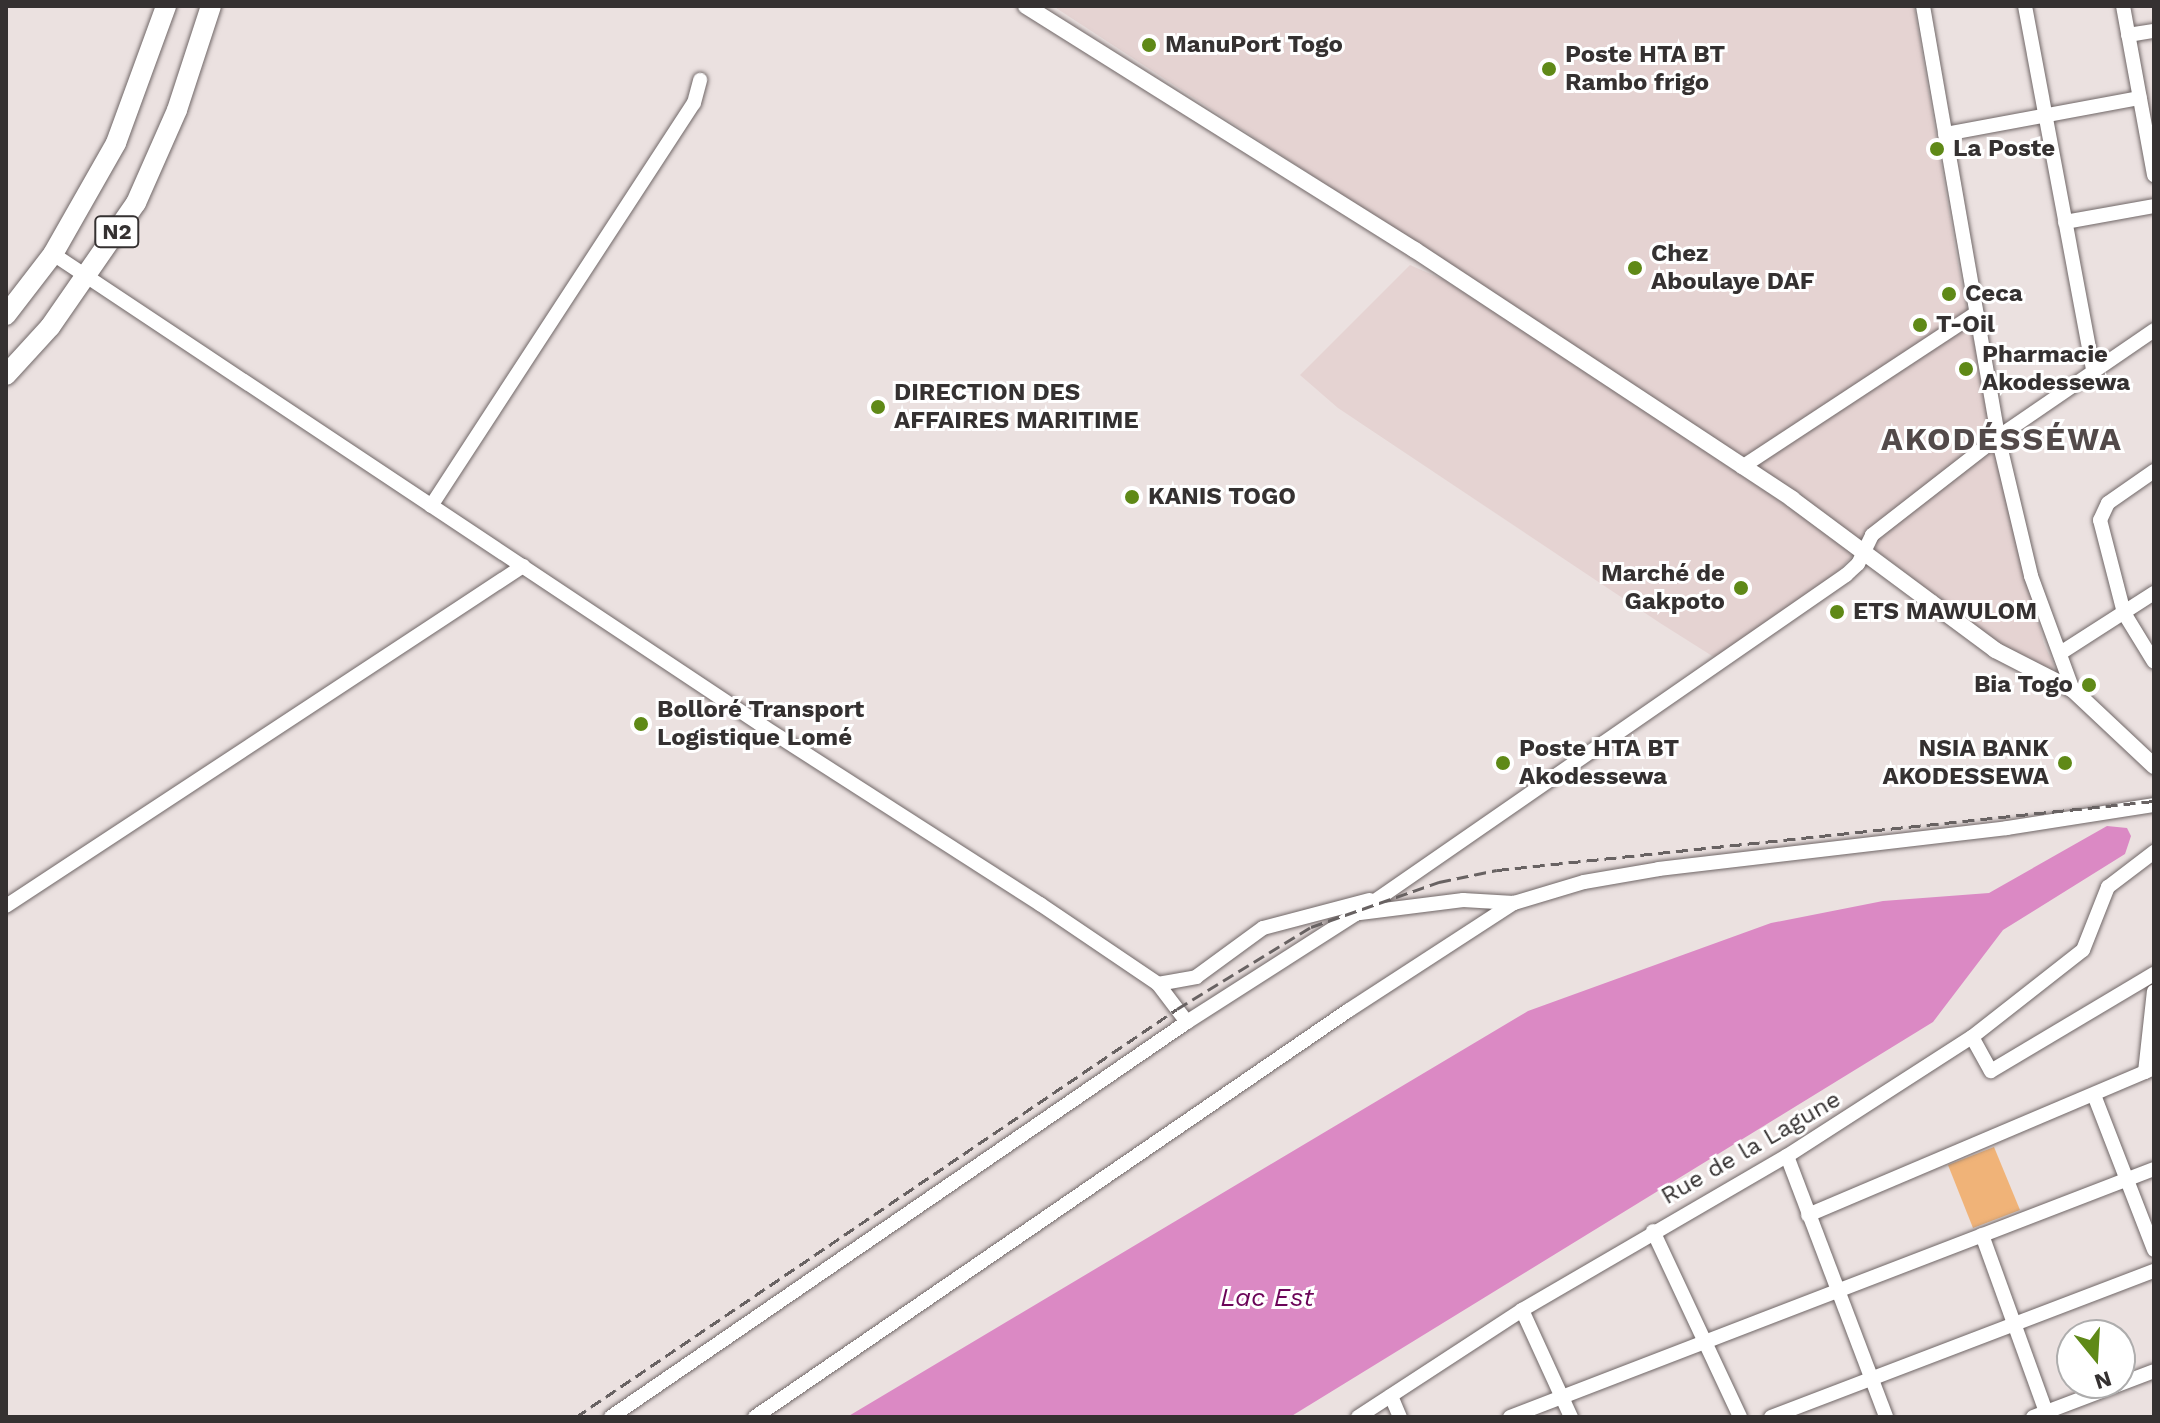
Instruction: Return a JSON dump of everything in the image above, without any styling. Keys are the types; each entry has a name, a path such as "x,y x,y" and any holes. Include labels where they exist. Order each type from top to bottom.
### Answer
{"highway":[{"name":"N2","path":"6,315 53,254 116,143 166,6"},
{"name":"N2","path":"6,375 87,277 148,177 188,82 211,6"}],"main road":[{"path":"1026,6 1415,250 1742,467 1864,551 1995,650 2073,690 2154,766"}],"street":[{"path":"1923,6 1998,437 2031,576 2062,652 2073,690"},
{"path":"2025,6 2093,371"},
{"path":"2123,6 2154,175"},
{"path":"2128,35 2154,31"},
{"path":"431,506 694,103 700,80"},
{"path":"1945,134 2140,98"},
{"path":"2065,222 2154,206"},
{"path":"53,254 1158,984 1187,1022"},
{"path":"1742,467 1976,313"},
{"path":"611,1417 1187,1022 1356,914 1846,575 1872,535 1998,437 2154,330"},
{"path":"2154,471 2100,513 2124,613 2154,662"},
{"path":"6,906 523,566"},
{"path":"2062,652 2154,593"},
{"path":"755,1417 1387,985 1514,903 1584,882 1659,869 2007,828 2154,805"},
{"name":"Rue de la Lagune","path":"1358,1417 1522,1310 1653,1231 1787,1156 1972,1037 2083,950 2108,887 2154,852"},
{"path":"1158,984 1196,977 1263,928 1377,897"},
{"path":"1356,914 1463,900 1514,903"},
{"path":"1972,1037 1991,1071 2154,974"},
{"path":"1808,1215 2149,1070 2154,991"},
{"path":"2094,1095 2154,1250"},
{"path":"1787,1156 1886,1417"},
{"path":"1510,1417 2154,1169"},
{"path":"1653,1231 1740,1417"},
{"path":"1982,1235 2042,1416 2154,1371"},
{"path":"1771,1417 2154,1271"},
{"path":"1522,1310 1571,1417"},
{"path":"1391,1396 1400,1417"}],"shaded area":[{"path":"1053,6 1914,6 1960,276 2006,494 2044,644 2054,665 2051,674 2017,660 1888,559 1598,362"},
{"path":"1410,265 1444,280 1563,356 1856,552 1827,583 1717,659 1660,623 1338,408 1300,375"},
{"path":"1994,1147 2020,1210 1973,1228 1948,1165"}],"water":[{"name":"Lac Est","path":"2107,826 2127,828 2131,836 2125,854 2003,930 1933,1022 1290,1417 847,1417 1528,1011 1771,923 1883,901 1989,893"}],"railway":[{"path":"576,1417 1177,1009 1311,927 1439,882 1497,870 2154,801"}],"place":[{"name":"ManuPort Togo","path":"1149,45"},
{"name":"Poste HTA BT Rambo frigo","path":"1549,69"},
{"name":"La Poste","path":"1937,149"},
{"name":"Chez Aboulaye DAF","path":"1635,268"},
{"name":"Ceca","path":"1949,294"},
{"name":"T-Oil","path":"1920,325"},
{"name":"Pharmacie Akodessewa","path":"1966,369"},
{"name":"DIRECTION DES AFFAIRES MARITIME","path":"878,407"},
{"name":"KANIS TOGO","path":"1132,497"},
{"name":"Marché de Gakpoto","path":"1741,588"},
{"name":"ETS MAWULOM","path":"1837,612"},
{"name":"Bia Togo","path":"2089,685"},
{"name":"Bolloré Transport Logistique Lomé","path":"641,724"},
{"name":"Poste HTA BT Akodessewa","path":"1503,763"},
{"name":"NSIA BANK AKODESSEWA","path":"2065,763"}],"district":[{"name":"AKODÉSSÉWA","path":"2002,439"}]}
